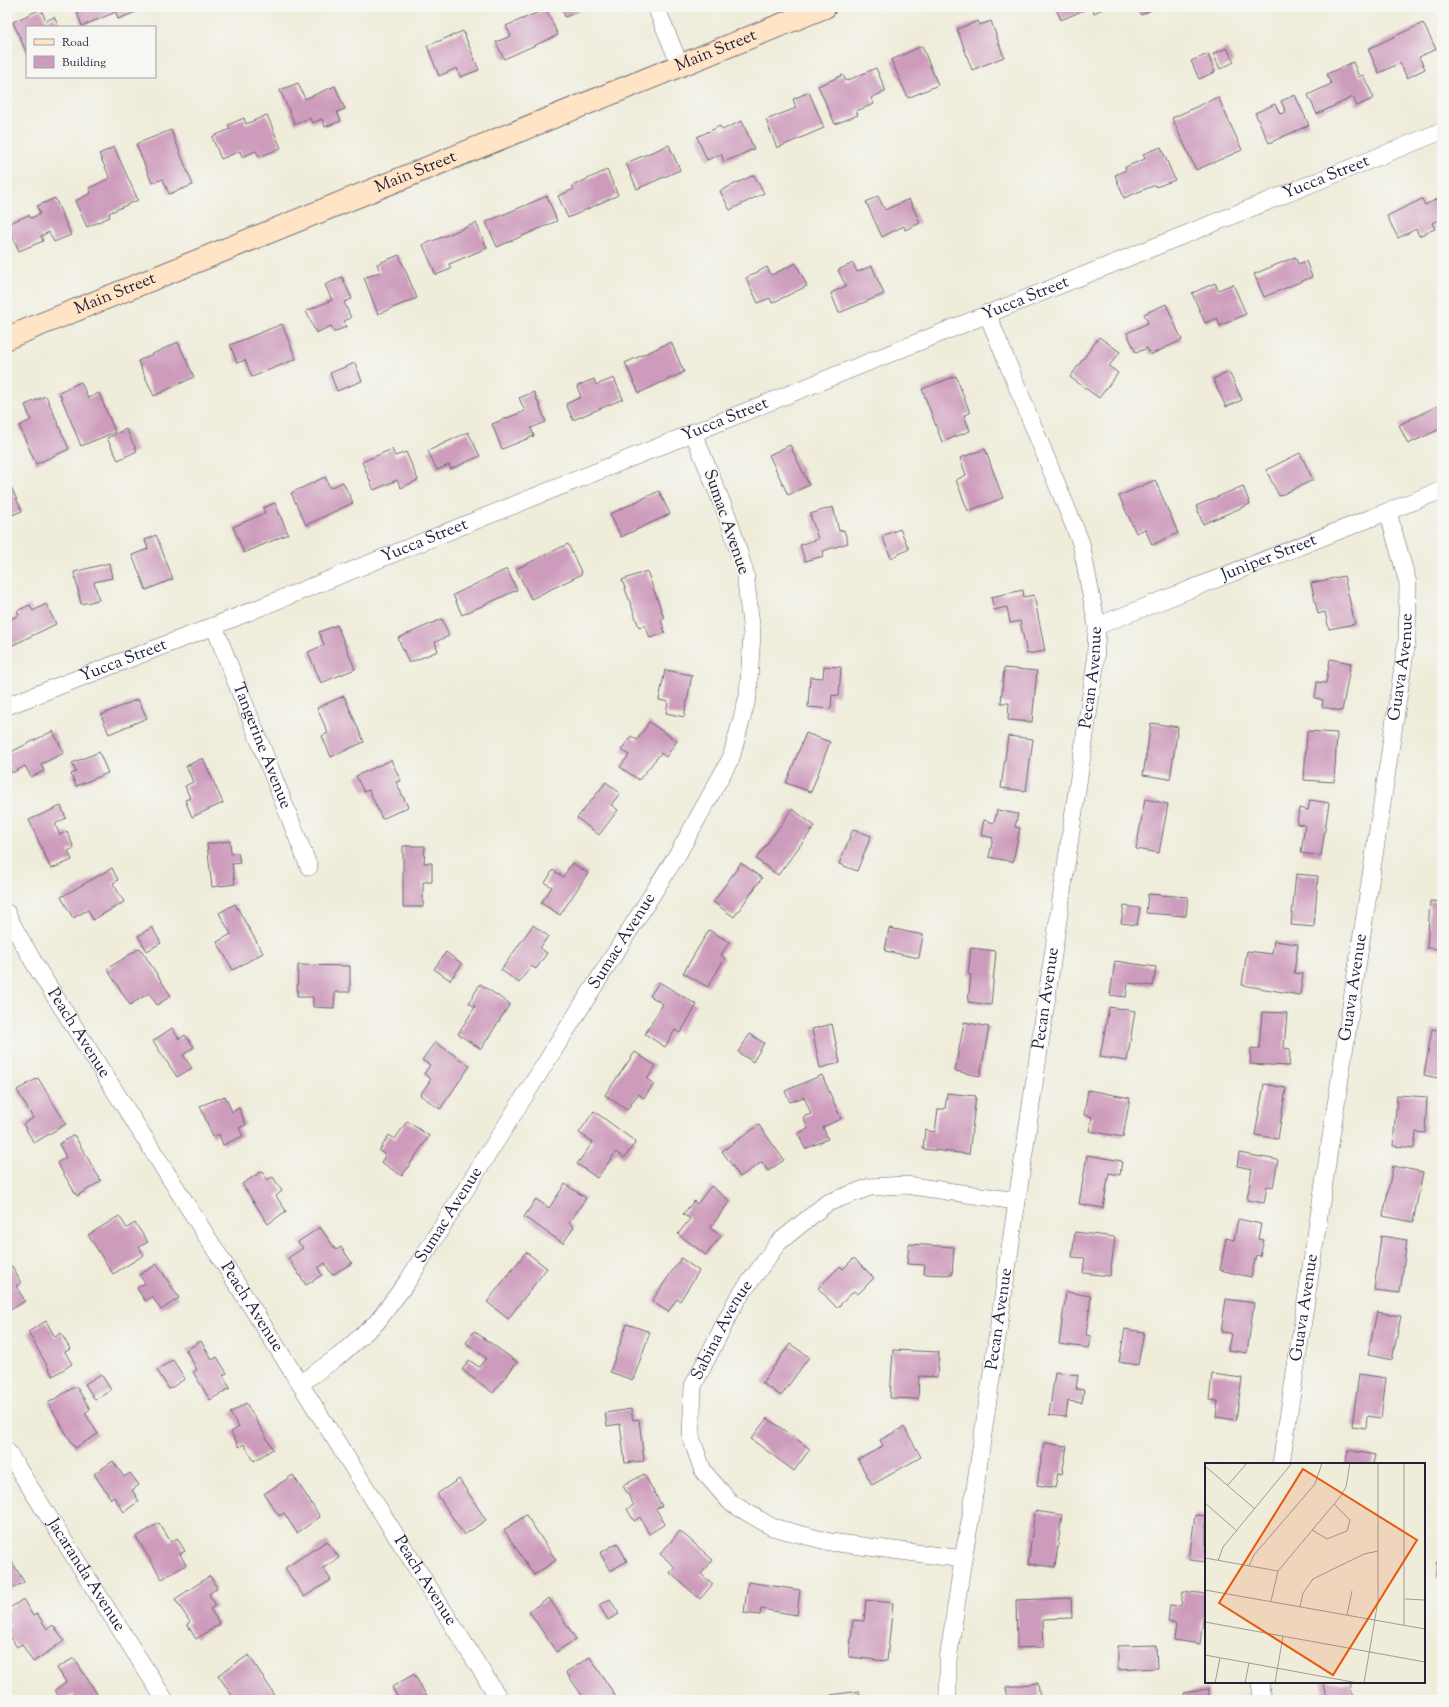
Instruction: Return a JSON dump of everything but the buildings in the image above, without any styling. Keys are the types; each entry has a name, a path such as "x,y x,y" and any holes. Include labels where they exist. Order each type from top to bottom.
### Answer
{"main road":[{"name":"Main Street","path":"7,338 825,7"}],"street":[{"path":"656,7 680,65"},
{"name":"Yucca Street","path":"7,706 214,626 1442,130"},
{"name":"Pecan Avenue","path":"948,1700 948,1660 972,1508 1095,667 1097,626 1081,543 988,313"},
{"name":"Sumac Avenue","path":"300,1384 339,1356 377,1322 407,1282 679,852 731,758 748,696 752,634 746,581 730,523 693,432"},
{"name":"Juniper Street","path":"1097,626 1442,490"},
{"name":"Guava Avenue","path":"1281,1463 1407,640 1408,583 1388,512"},
{"name":"Tangerine Avenue","path":"214,626 309,867"},
{"name":"Peach Avenue","path":"7,913 37,968 500,1700"},
{"name":"Sabina Avenue","path":"963,1559 830,1542 772,1527 731,1503 704,1471 691,1437 693,1386 736,1301 778,1243 827,1203 870,1186 905,1185 1016,1201"},
{"name":"Jacaranda Avenue","path":"7,1451 165,1700"},
{"path":"1260,1683 1262,1700"}]}
